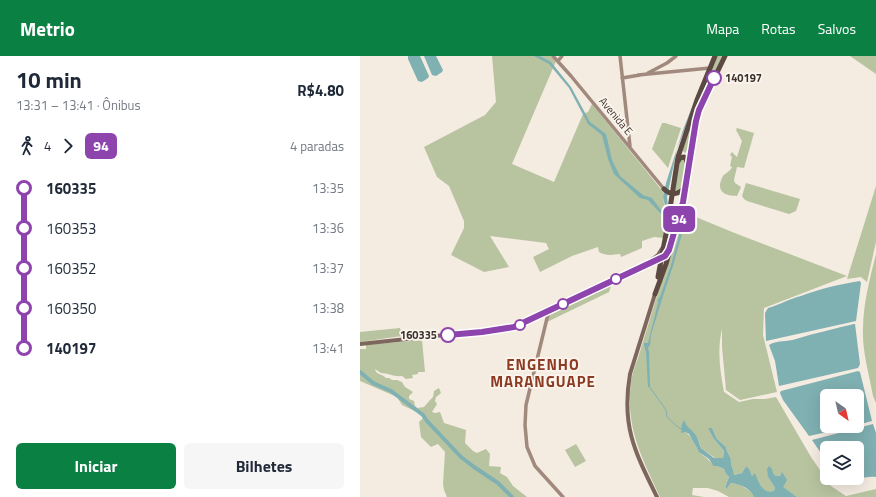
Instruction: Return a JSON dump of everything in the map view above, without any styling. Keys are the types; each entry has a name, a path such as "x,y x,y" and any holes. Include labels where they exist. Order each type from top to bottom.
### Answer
{"highway":[{"path":"655,294 670,208 668,192 674,181 676,164 715,56"},
{"path":"704,83 715,56"},
{"path":"655,294 678,221 694,128 699,110 724,56"},
{"path":"690,122 690,128 683,151 686,152 691,148"},
{"path":"676,164 680,158 684,157 688,165"},
{"path":"668,192 681,192 685,186"},
{"path":"666,234 672,208 677,204 680,207 678,221"},
{"path":"656,260 660,269"}],"main road":[{"path":"640,267 658,255 665,243"},
{"path":"360,344 510,328 662,258 669,250"},
{"path":"655,294 630,374 627,408 634,448 657,497"}],"street":[{"name":"Avenida E","path":"553,56 668,192"},
{"path":"558,61 561,56"},
{"path":"620,56 630,147"},
{"path":"638,75 655,70 676,56"},
{"path":"622,78 710,68"},
{"path":"549,310 525,413 525,425 527,447 535,466 563,497"}],"green space":[{"path":"492,56 551,56 556,61 512,164 554,182 583,114 588,112 592,104 664,193 663,197 666,216 664,238 654,237 642,241 642,248 621,257 620,254 609,255 599,252 598,247 572,256 540,272 533,257 549,249 546,243 490,236 509,267 484,272 451,255 464,228 464,221 449,186 437,177 424,147 485,115 496,102"},
{"path":"716,56 722,56 697,114 690,149 685,153 682,150 682,143"},
{"path":"850,56 876,56 876,74"},
{"path":"662,123 681,128 668,168 652,149"},
{"path":"737,128 754,133 744,168 737,167 734,180 735,183 741,187 737,196 725,194 720,189 720,185 723,176 732,167 730,166 732,157 730,155 732,152 737,157 742,141 736,130"},
{"path":"685,158 687,169 683,189 674,193 680,159"},
{"path":"746,183 800,199 796,211 789,214 747,201 742,196"},
{"path":"876,186 876,242 867,282 861,277 847,279"},
{"path":"676,204 679,206 678,220 669,249 664,253 672,210"},
{"path":"684,207 693,211 696,217 847,276 764,308 763,335 777,392 740,400 726,390 722,329 719,353 721,376 724,392 739,402 776,397 820,470 820,485 830,485 846,496 876,489 876,497 797,497 782,487 782,473 780,476 776,476 773,473 768,477 775,488 774,492 767,491 762,487 755,474 752,476 746,466 742,473 734,475 731,459 726,447 717,439 712,428 714,439 724,451 723,458 715,458 701,448 696,437 687,428 685,432 700,452 713,466 724,469 729,477 726,488 731,483 739,484 759,497 729,497 708,488 693,488 692,495 704,497 660,497 636,442 630,413 631,382"},
{"path":"876,254 876,403 873,396 866,362 863,337 863,320 869,282"},
{"path":"613,280 609,292 547,322 549,310"},
{"path":"400,328 402,336 360,342 360,332"},
{"path":"422,340 425,372 418,372 418,374 412,375 413,378 406,379 402,376 381,373 375,369 376,371 386,378 402,382 405,387 413,392 409,396 409,399 414,401 417,408 424,407 433,397 434,391 439,388 441,393 436,397 435,401 437,404 432,412 440,412 444,423 466,430 465,443 477,453 486,449 490,454 489,466 501,467 500,473 507,477 513,486 527,497 447,497 443,484 445,452 438,444 431,447 421,437 419,422 423,418 419,413 402,405 397,397 360,381 360,349 366,349 366,345"},
{"path":"576,444 586,461 575,467 565,450"}],"water":[{"path":"408,56 420,56 429,76 428,78 422,82 418,81"},
{"path":"424,56 436,56 443,70 442,72 436,76 432,75"},
{"path":"534,56 540,56 551,62 571,87 590,122 606,134 612,160 620,176 643,195 652,198 664,214 665,206 663,197 666,183 683,130 708,69 677,149 667,197 668,207 664,221 663,216 648,200 640,198 614,174 608,159 602,135 588,124 569,88 549,64"},
{"path":"684,214 687,216 648,348 650,387 648,387 644,343 648,343 658,299 671,265"},
{"path":"860,281 856,321 766,341 765,313 768,308 822,289"},
{"path":"855,324 860,364 858,368 779,386 775,361 769,345 775,342 793,340"},
{"path":"858,371 860,372 872,421 864,423 864,389 820,389 820,433 822,433 809,436 783,400 780,393 781,391"},
{"path":"684,420 696,436 701,448 714,458 723,458 724,451 714,439 708,428 712,428 717,439 726,447 731,459 734,475 742,473 746,466 752,476 755,473 759,483 764,489 770,492 774,491 775,488 768,477 767,469 769,466 776,476 780,476 782,472 787,480 783,487 797,497 754,497 748,489 741,485 731,483 726,489 729,477 724,469 713,466 709,459 699,452 689,434 685,432 681,433"},
{"path":"873,424 876,433 876,477 864,478 864,441 820,441 820,452 812,440 839,433 864,433 864,426"}],"waterway":[{"path":"360,372 373,383 391,391 423,415 461,457 498,483 512,497"},
{"path":"649,386 666,410 667,417 682,429"}],"bus line":[{"name":"94","path":"448,335 514,327 665,256 669,250 683,202 692,139 699,110 714,78"}],"place":[{"name":"140197","path":"714,78"},
{"name":"160335","path":"448,335"}],"district":[{"name":"ENGENHO MARANGUAPE","path":"543,372"}]}
